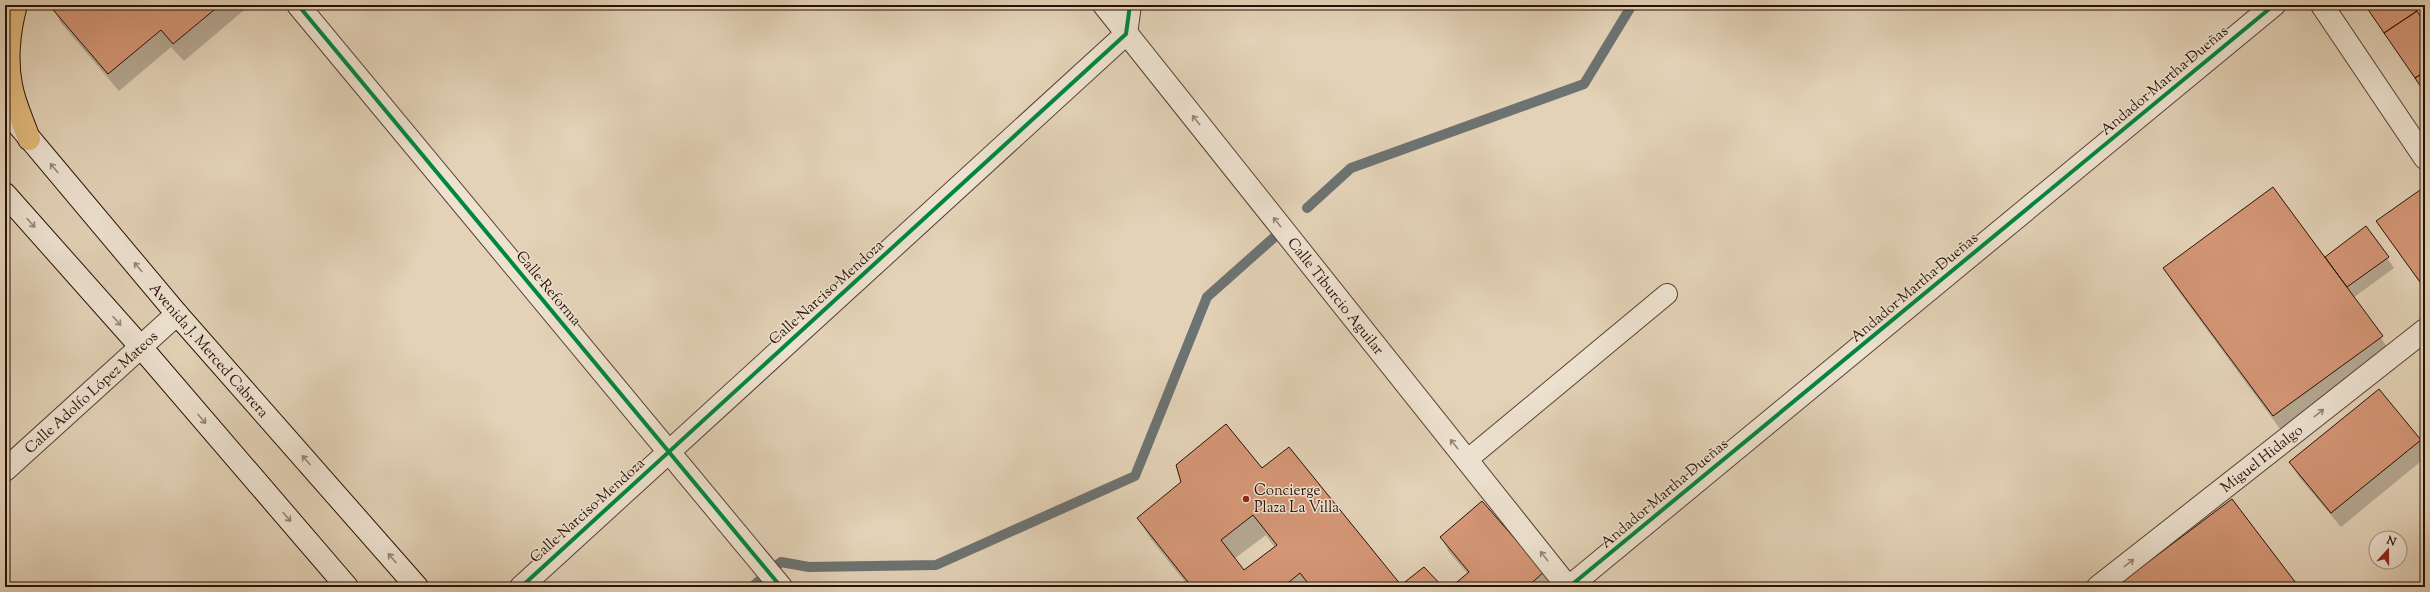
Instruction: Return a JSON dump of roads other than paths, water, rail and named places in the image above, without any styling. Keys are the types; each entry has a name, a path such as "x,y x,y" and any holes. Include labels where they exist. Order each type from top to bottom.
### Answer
{"main road":[{"path":"16,5 12,19 10,52 11,86 29,138"}],"street":[{"name":"Calle Reforma","path":"298,5 781,587"},
{"name":"Calle Tiburcio Aguilar","path":"1104,5 1569,587"},
{"path":"1126,34 1130,5"},
{"name":"Andador Martha Dueñas","path":"1569,587 2274,5"},
{"path":"2322,5 2425,158"},
{"name":"Calle Narciso Mendoza","path":"521,587 1126,34"},
{"name":"Avenida J. Merced Cabrera","path":"5,109 177,314 417,587"},
{"path":"5,194 140,346 347,587"},
{"name":"Calle Adolfo López Mateos","path":"5,470 177,314"},
{"name":"Miguel Hidalgo","path":"2098,587 2425,330"}],"lane":[{"path":"1467,460 1667,294"}],"waterway":[{"path":"1307,208 1351,168 1584,84 1632,5"},
{"path":"752,587 781,562 809,567 936,565 1135,476 1207,297 1279,233"}],"place":[{"name":"Concierge Plaza La Villa","path":"1246,499"}]}
